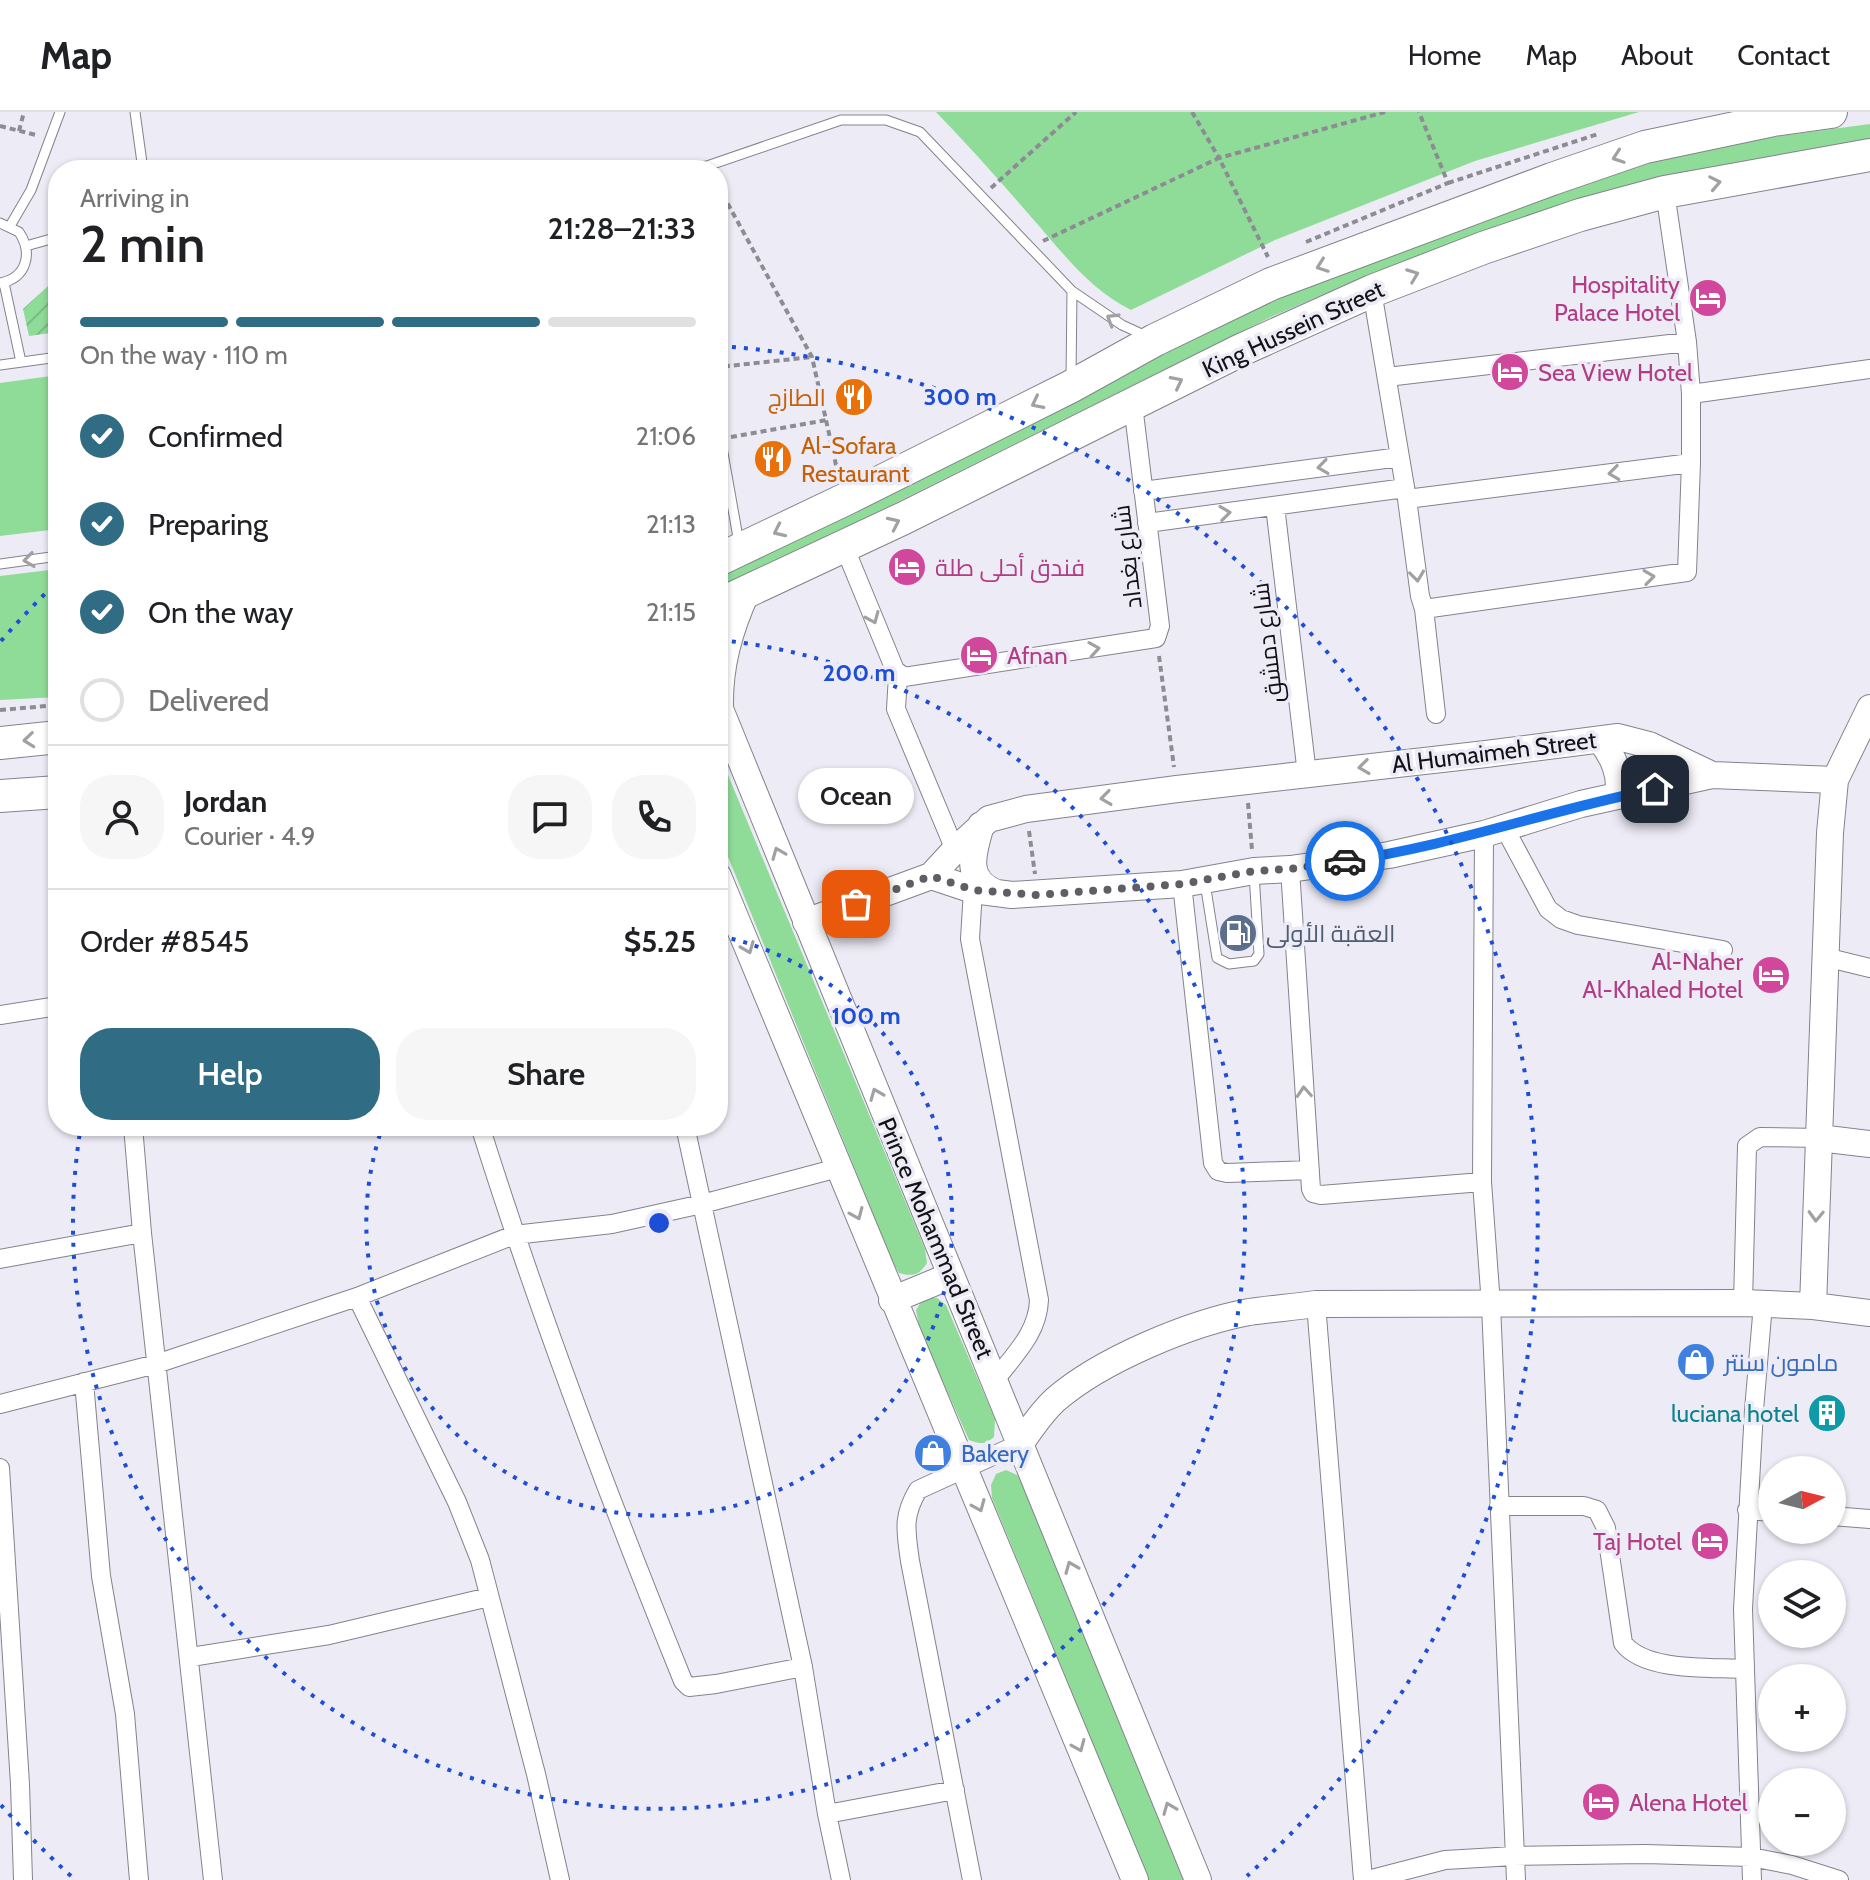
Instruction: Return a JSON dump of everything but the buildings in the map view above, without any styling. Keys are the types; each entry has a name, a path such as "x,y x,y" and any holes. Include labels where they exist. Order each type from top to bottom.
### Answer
{"highway":[{"name":"King Hussein Street","path":"729,555 1271,284 1645,147 1773,120 1831,112"},
{"name":"King Hussein Street","path":"728,600 1241,350 1372,291 1566,220 1665,192 1870,155"},
{"path":"1220,308 1241,350"},
{"path":"0,743 48,738"},
{"path":"0,796 48,793"}],"main road":[{"name":"Prince Mohammad Street","path":"728,639 747,591"},
{"path":"1813,1306 1825,957 1835,780 1870,708"},
{"name":"Prince Mohammad Street","path":"728,730 1198,1880"},
{"name":"Al Humaimeh Street","path":"931,876 981,825 1003,813 1245,780 1618,737 1649,745 1712,775"},
{"path":"1600,740 1619,777 1618,796"},
{"path":"806,922 931,876 973,890 1037,895 1194,882 1254,871 1389,855 1494,830 1581,804 1712,775 1835,780"},
{"path":"981,825 973,865 975,875 980,884 999,894"},
{"path":"728,914 838,1168 1135,1880"},
{"path":"1819,1138 1870,1144"},
{"path":"892,1300 950,1276"},
{"path":"1021,1443 1055,1400 1087,1377 1148,1345 1200,1325 1248,1313 1316,1304 1753,1304 1813,1306 1870,1313"}],"street":[{"path":"1424,609 1687,572 1691,394 1687,342 1665,192"},
{"path":"1372,291 1424,609 1436,714"},
{"path":"1387,377 1687,342"},
{"path":"1691,394 1870,369"},
{"name":"شارع بغداد","path":"898,675 910,676 1156,638 1160,626 1133,405"},
{"path":"1143,491 1400,457"},
{"path":"1147,523 1275,506 1691,463"},
{"name":"شارع دمشق","path":"1275,506 1307,774"},
{"path":"844,546 898,675 896,709 955,850"},
{"path":"1494,830 1548,909 1561,919 1578,925 1723,950"},
{"path":"1494,830 1482,1182 1491,1305 1516,1880"},
{"path":"1290,869 1313,1193 1321,1195 1482,1182"},
{"path":"1194,882 1213,1163 1218,1171 1227,1173 1310,1170"},
{"path":"973,890 970,939 1039,1300 1032,1332 995,1380"},
{"path":"1825,957 1870,968"},
{"path":"0,1015 48,1008"},
{"path":"134,1136 213,1880"},
{"path":"483,1136 514,1235 636,1565 683,1681 689,1687 716,1684 803,1667"},
{"path":"687,1136 803,1667 841,1880"},
{"path":"1752,1880 1743,1609 1753,1304 1747,1146 1760,1137 1819,1138"},
{"path":"0,1404 156,1364 357,1297 514,1235 612,1224 838,1168"},
{"path":"0,1259 142,1233"},
{"path":"357,1297 457,1502 480,1560 536,1774 560,1880"},
{"path":"1316,1304 1365,1880 1445,1860 1645,1854 1751,1857 1792,1865 1839,1880"},
{"path":"84,1382 101,1576 125,1714 139,1880"},
{"path":"972,1880 910,1561 906,1521 909,1506 918,1490 1021,1443"},
{"path":"0,1468 3,1604 20,1784 23,1880"},
{"path":"1499,1506 1584,1506 1597,1510 1606,1528 1623,1643 1630,1653 1682,1666 1744,1669"},
{"path":"1747,1510 1758,1511"},
{"path":"1846,1517 1870,1519"},
{"path":"191,1657 329,1635 489,1597"},
{"path":"827,1814 955,1790"}],"lane":[{"path":"21,362 2,283 23,270 27,261 26,246 19,232 5,224 31,190 60,112"},
{"path":"135,112 142,160"},
{"path":"724,160 841,120 886,120 920,132 1072,291 1122,325 1155,340"},
{"path":"26,246 48,240"},
{"path":"1070,387 1072,291"},
{"path":"0,365 48,358"},
{"path":"0,564 48,557"},
{"path":"1194,882 1217,958 1229,964 1254,961 1259,954 1254,871"}],"path":[{"path":"19,131 24,112"},
{"path":"982,196 1076,112"},
{"path":"1192,112 1219,158 1267,258 1281,252"},
{"path":"1031,247 1219,158 1385,112"},
{"path":"1419,112 1448,183"},
{"path":"0,126 50,139"},
{"path":"1295,246 1448,183 1599,134"},
{"path":"728,204 812,357 846,499"},
{"path":"728,366 812,357"},
{"path":"728,438 827,420"},
{"path":"1156,638 1177,789"},
{"path":"0,710 48,706"},
{"path":"1245,780 1254,871"},
{"path":"1026,809 1037,895"}],"green space":[{"path":"936,112 1639,112 1475,161 1275,240 1131,310 1102,292 1077,269"},
{"path":"1870,124 1870,141 1662,176 1511,222 1373,273 1271,317 728,586 728,568 1270,300 1643,162 1779,136"},
{"path":"48,286 48,333 29,336 23,309"},
{"path":"48,376 48,530 0,536 0,383"},
{"path":"48,570 48,698 0,700 0,576"},
{"path":"728,775 925,1249 927,1263 916,1274 899,1273 728,857"},
{"path":"937,1298 946,1305 995,1419 994,1437 985,1443 969,1440 920,1331 916,1310 921,1302"},
{"path":"1006,1470 1017,1475 1024,1486 1186,1880 1149,1880 992,1498 991,1485 996,1474"}],"way so far":[{"path":"856,904 931,876 973,890 1037,895 1182,884 1254,871 1345,861"}],"place":[{"name":"Hospitality Palace Hotel","path":"1708,298"},
{"name":"Sea View Hotel","path":"1510,372"},
{"name":"الطازج","path":"854,397"},
{"name":"Al-Sofara Restaurant","path":"773,459"},
{"name":"فندق أحلى طلة","path":"907,567"},
{"name":"Afnan","path":"979,655"},
{"name":"Ocean","path":"856,904"},
{"name":"العقبة الأولى","path":"1238,933"},
{"name":"Al-Naher Al-Khaled Hotel","path":"1771,975"},
{"name":"مامون سنتر","path":"1696,1362"},
{"name":"luciana hotel","path":"1827,1413"},
{"name":"Bakery","path":"933,1453"},
{"name":"Taj Hotel","path":"1710,1541"},
{"name":"Alena Hotel","path":"1601,1802"}],"route":[{"path":"1345,861 1389,855 1484,834 1581,804 1655,789"}]}
